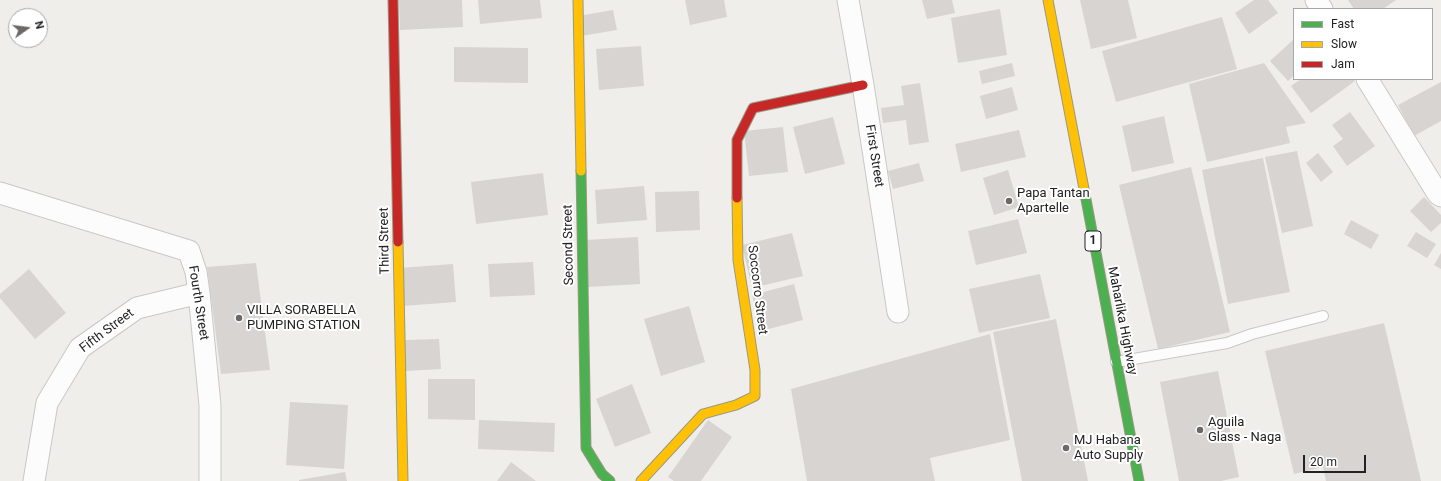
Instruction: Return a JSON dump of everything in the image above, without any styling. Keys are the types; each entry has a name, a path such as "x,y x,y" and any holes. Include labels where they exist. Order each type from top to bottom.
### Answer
{"street":[{"name":"Third Street","path":"393,0 403,481"},
{"name":"Second Street","path":"578,0 586,448 602,474 610,481"},
{"name":"First Street","path":"848,0 863,85 898,312"},
{"name":"Maharlika Highway","path":"1048,0 1139,481"},
{"path":"1368,80 1438,194 1441,196"},
{"name":"Soccorro Street","path":"641,481 704,414 736,405 755,396 755,370 738,260 737,140 753,108 863,85"},
{"name":"Fourth Street","path":"0,193 189,251 196,272 199,293 210,405 210,481"},
{"name":"Fifth Street","path":"34,481 48,403 80,348 137,308 199,293"}],"lane":[{"path":"1116,362 1227,343 1252,334 1323,316"}],"building":[{"path":"399,0 462,0 463,27 400,30"},
{"path":"478,0 540,0 542,18 480,24"},
{"path":"685,0 724,0 727,17 690,25"},
{"path":"922,0 952,0 955,13 927,19"},
{"path":"1080,0 1128,0 1137,38 1091,49"},
{"path":"1254,0 1268,0 1278,13 1249,34 1235,13"},
{"path":"1348,0 1396,0 1384,8 1353,8"},
{"path":"1000,9 1007,55 958,63 951,18"},
{"path":"613,10 617,30 581,36 578,16"},
{"path":"1222,17 1237,69 1116,102 1102,51"},
{"path":"1293,40 1293,76 1288,81 1270,61"},
{"path":"641,46 644,86 599,90 596,49"},
{"path":"454,47 528,48 528,83 454,82"},
{"path":"1012,63 1015,76 982,84 979,71"},
{"path":"1264,63 1306,123 1286,127 1290,143 1207,162 1189,84"},
{"path":"1300,80 1355,81 1311,113 1291,86"},
{"path":"1441,82 1441,121 1414,136 1398,105"},
{"path":"920,83 929,142 909,145 906,120 883,123 881,108 904,105 901,86"},
{"path":"1012,87 1018,110 986,119 980,96"},
{"path":"1350,112 1375,146 1347,166 1333,146 1343,139 1332,125"},
{"path":"1164,116 1174,163 1132,172 1122,126"},
{"path":"833,117 845,164 805,174 793,127"},
{"path":"783,127 788,172 749,176 744,131"},
{"path":"1019,130 1026,157 961,172 955,144"},
{"path":"1297,151 1313,226 1282,233 1265,157"},
{"path":"1318,153 1333,172 1321,182 1306,163"},
{"path":"1263,158 1290,292 1228,304 1202,170"},
{"path":"919,163 924,181 893,189 888,171"},
{"path":"1191,167 1230,332 1158,349 1119,185"},
{"path":"1008,170 1019,207 994,215 983,178"},
{"path":"543,173 548,215 476,224 471,182"},
{"path":"644,186 647,220 597,224 595,190"},
{"path":"699,191 700,230 656,232 655,192"},
{"path":"1424,197 1441,215 1441,223 1431,232 1410,211"},
{"path":"1018,219 1027,253 976,265 968,231"},
{"path":"1351,220 1379,235 1371,249 1344,234"},
{"path":"1416,232 1436,244 1427,258 1407,246"},
{"path":"792,233 803,276 752,288 742,245"},
{"path":"638,237 640,284 588,287 585,240"},
{"path":"1441,253 1441,269 1434,265"},
{"path":"533,262 535,295 490,297 488,264"},
{"name":"VILLA SORABELLA PUMPING STATION","path":"256,263 270,370 221,374 207,267"},
{"path":"453,264 456,302 402,306 399,268"},
{"path":"29,269 66,313 35,339 0,298 0,294"},
{"path":"1040,274 1050,318 979,333 969,289"},
{"path":"794,284 803,320 761,331 752,295"},
{"path":"689,306 705,362 661,376 644,319"},
{"path":"1056,319 1088,481 1022,481 993,332"},
{"path":"1384,323 1421,481 1326,481 1323,467 1294,474 1265,351"},
{"path":"990,334 1010,440 930,458 935,481 807,481 791,389"},
{"path":"439,339 441,369 406,371 405,340"},
{"name":"Aguila Glass - Naga","path":"1218,371 1239,477 1221,481 1179,481 1160,382"},
{"path":"428,379 475,379 475,420 428,419"},
{"path":"632,384 651,433 615,447 596,399"},
{"path":"290,402 348,405 344,469 286,465"},
{"path":"479,420 555,423 554,452 478,449"},
{"path":"708,420 732,437 701,481 674,481 668,477"},
{"path":"511,462 536,481 497,481"},
{"path":"345,472 347,481 299,481 299,480"}],"traffic: fast":[{"path":"581,171 586,448 602,474 610,481"},
{"path":"1085,194 1139,481"}],"traffic: slow":[{"path":"578,0 581,171"},
{"path":"1048,0 1085,194"},
{"path":"641,481 703,414 736,405 755,396 755,370 738,260 737,198"},
{"path":"398,242 403,481"}],"traffic: jam":[{"path":"393,0 398,242"},
{"path":"737,198 737,140 753,108 863,85"}],"place":[{"name":"Papa Tantan Apartelle","path":"1009,201"},
{"name":"VILLA SORABELLA PUMPING STATION","path":"239,318"},
{"name":"Aguila Glass - Naga","path":"1200,430"},
{"name":"MJ Habana Auto Supply","path":"1066,448"}]}
